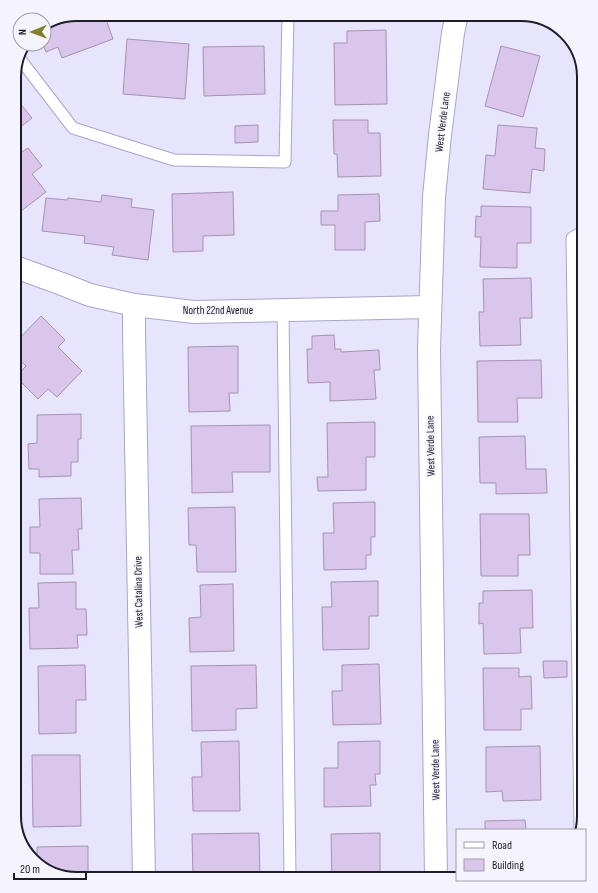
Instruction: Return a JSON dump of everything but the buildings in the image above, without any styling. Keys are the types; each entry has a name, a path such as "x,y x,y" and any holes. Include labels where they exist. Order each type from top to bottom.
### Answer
{"street":[{"name":"West Verde Lane","path":"436,872 429,349 434,197 441,127 456,21"},
{"name":"North 22nd Avenue","path":"21,271 90,295 134,305 194,312 430,307"},
{"name":"West Catalina Drive","path":"134,305 144,872"}],"lane":[{"path":"23,63 73,128 174,160 284,162 288,21"},
{"path":"577,235 572,238 577,608"},
{"path":"283,310 290,872"}]}
